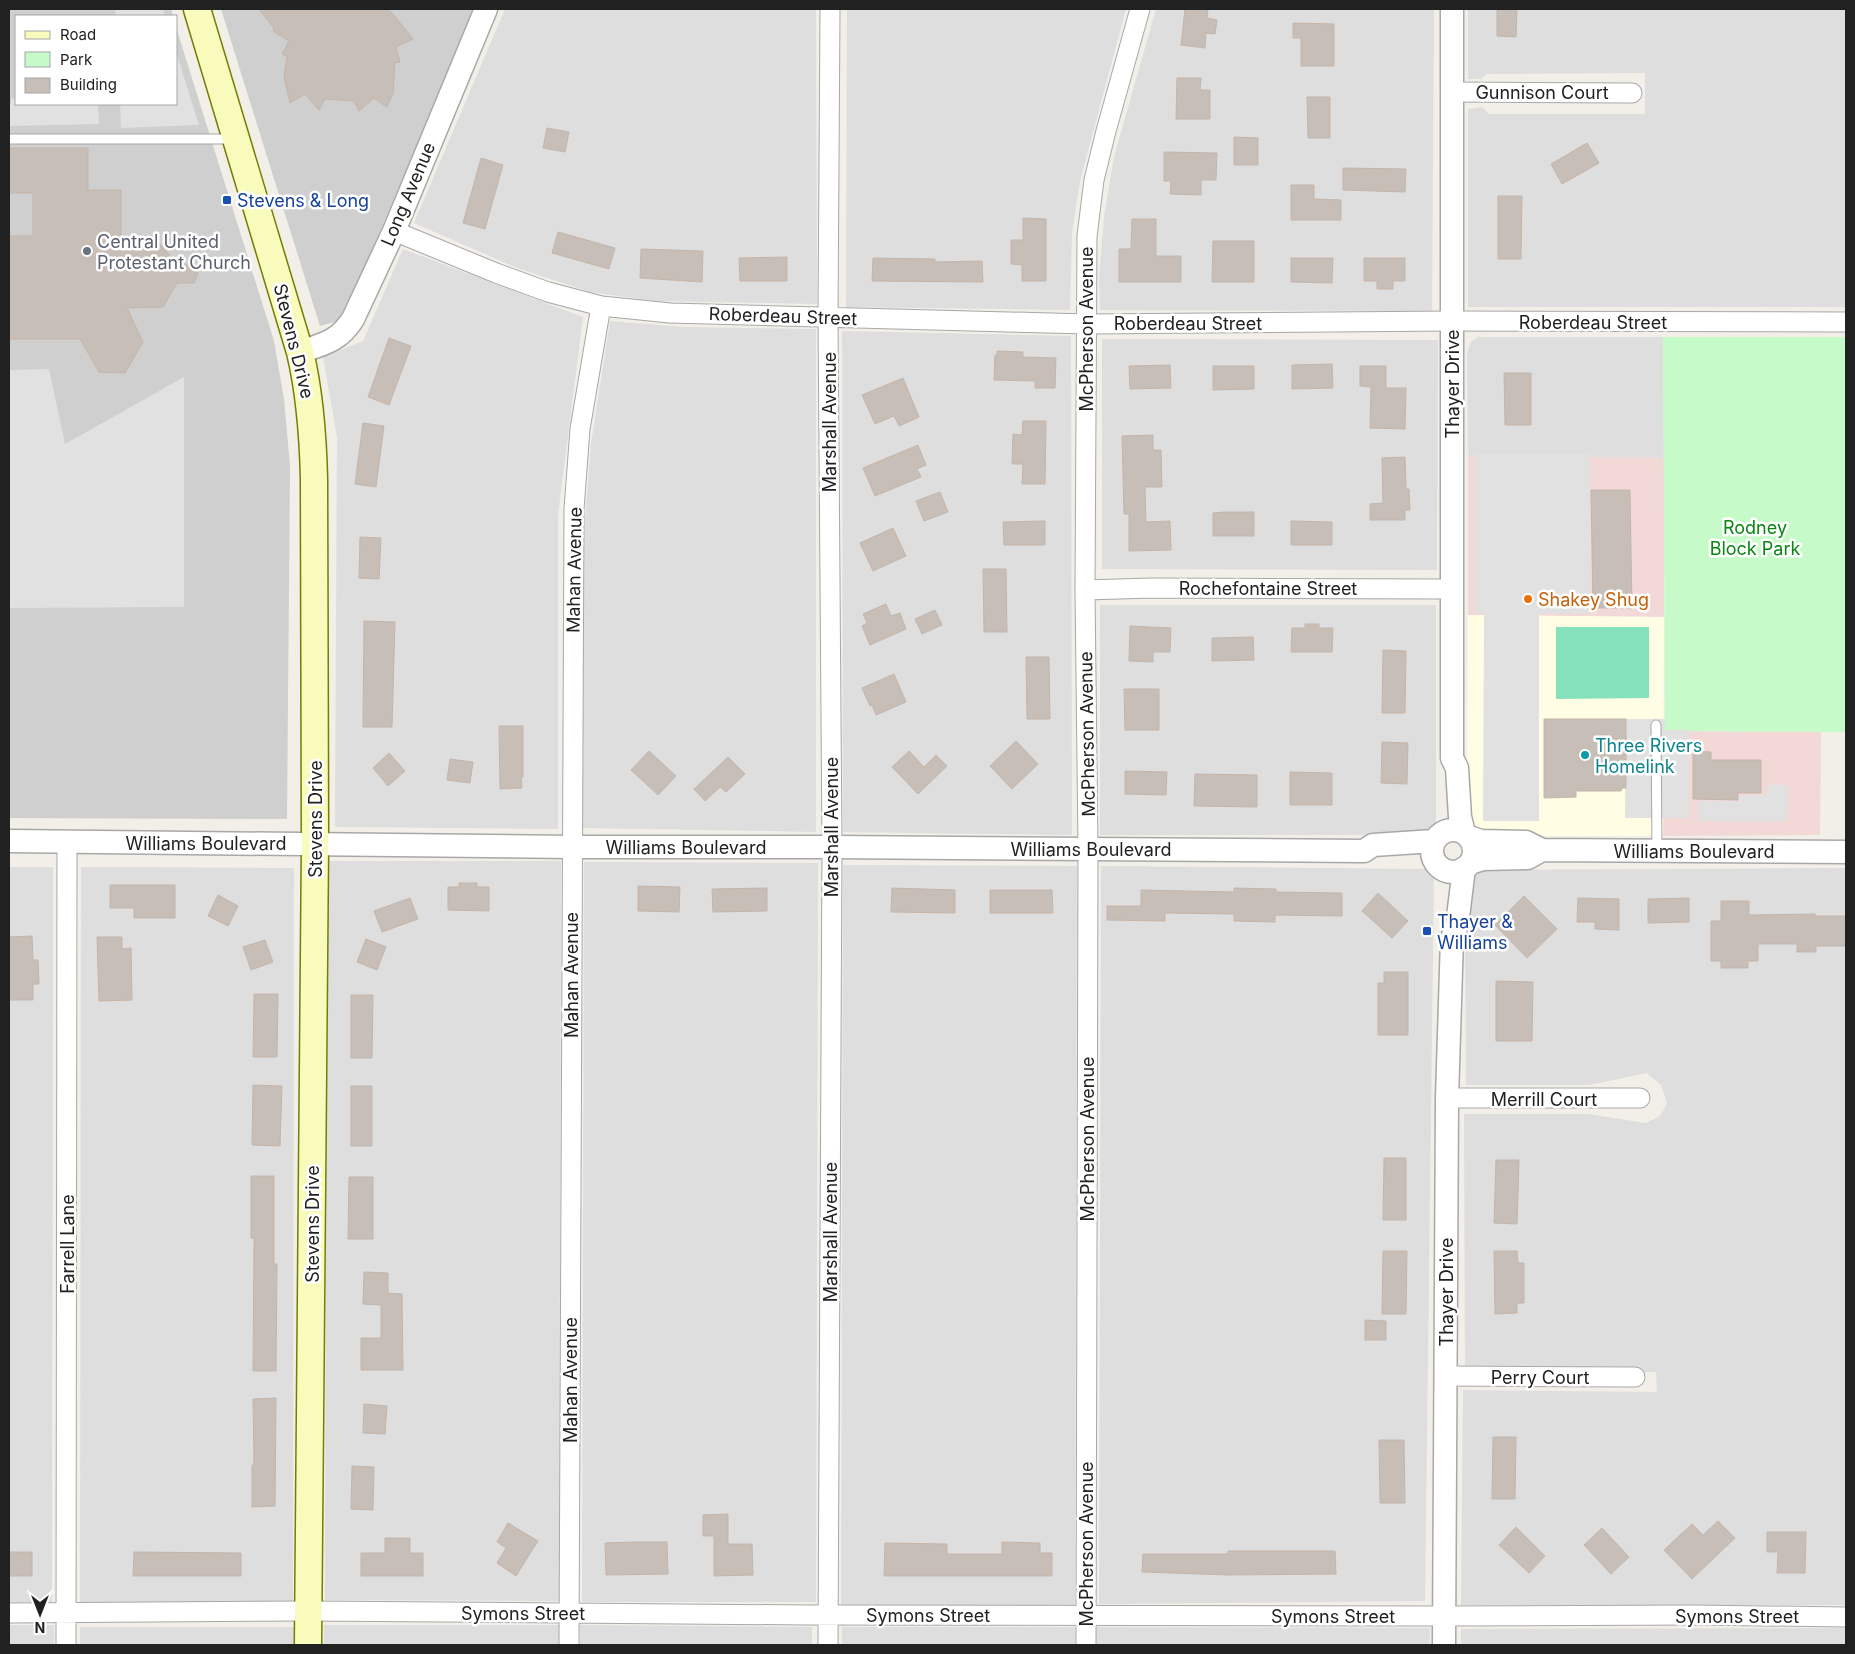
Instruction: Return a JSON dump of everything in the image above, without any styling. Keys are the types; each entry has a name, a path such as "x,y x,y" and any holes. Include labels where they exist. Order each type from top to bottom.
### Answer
{"main road":[{"name":"Stevens Drive","path":"197,9 300,352 310,399 313,451 315,844 308,1645"}],"street":[{"name":"Long Avenue","path":"300,352 331,342 346,330 353,319 394,230 486,9"},
{"name":"Marshall Avenue","path":"828,1645 832,847 828,318 830,9"},
{"name":"McPherson Avenue","path":"1086,1645 1088,849 1085,590 1087,236 1094,180 1140,9"},
{"name":"Thayer Drive","path":"1452,9 1452,758 1457,768 1460,817 1466,835"},
{"name":"Gunnison Court","path":"1452,92 1632,93"},
{"name":"Roberdeau Street","path":"394,230 496,273 548,292 601,306 670,313 1087,324 1452,321 1846,322"},
{"name":"Mahan Avenue","path":"569,1645 574,509 580,430 601,306"},
{"name":"Rochefontaine Street","path":"1085,590 1152,588 1452,589"},
{"name":"Thayer Drive","path":"1452,758 1445,767 1445,802 1437,850 1445,892 1446,924 1452,938"},
{"path":"1450,830 1466,835 1474,850 1467,866 1451,871 1437,850 1450,830"},
{"name":"Williams Boulevard","path":"1466,835 1481,841 1526,842 1542,850 1846,852"},
{"name":"Williams Boulevard","path":"9,841 572,847 1364,851 1373,857 1437,850"},
{"name":"Farrell Lane","path":"66,1645 67,842"},
{"name":"Williams Boulevard","path":"1467,866 1483,859 1528,858 1542,850"},
{"name":"Thayer Drive","path":"1444,1645 1447,1098 1452,938 1457,925 1467,866"},
{"name":"Merrill Court","path":"1447,1098 1640,1098"},
{"name":"Perry Court","path":"1446,1376 1635,1377"},
{"name":"Symons Street","path":"9,1613 1846,1616"}],"lane":[{"path":"9,139 236,140"},
{"path":"1656,725 1657,851"}],"shaded area":[{"path":"9,9 171,9 173,15 15,15 15,105 178,105 178,33 274,341 284,399 290,466 287,819 9,818"},
{"path":"115,9 163,9 165,15 116,15"},
{"path":"221,9 475,9 342,320 320,326"},
{"path":"505,9 816,9 817,304 655,301 590,292 517,268 414,223"},
{"path":"847,9 1126,9 1080,181 1072,233 1070,310 846,307"},
{"path":"1156,9 1434,9 1432,311 1100,310 1099,277 1104,217 1114,157"},
{"path":"1468,9 1846,9 1846,307 1468,307 1468,109 1482,107 1489,114 1645,114 1645,73 1487,74 1481,79 1468,79"},
{"path":"178,58 199,125 121,128 120,105 178,105"},
{"path":"15,98 15,105 98,105 99,124 9,126 9,104 11,104 11,99"},
{"path":"403,249 583,317 558,515 558,829 335,827 337,437 323,357 363,341"},
{"path":"610,321 683,327 816,329 816,832 581,828 584,530 591,444"},
{"path":"842,331 1071,336 1072,835 843,832"},
{"path":"1478,337 1663,337 1664,458 1468,456 1467,353 1471,342"},
{"path":"1102,339 1438,340 1437,570 1102,569"},
{"path":"49,369 65,444 184,377 184,607 9,608 9,370"},
{"path":"1475,454 1590,454 1589,613 1539,614 1539,821 1483,821 1484,614 1475,613"},
{"path":"1468,456 1664,458 1664,617 1468,615"},
{"path":"1100,605 1436,605 1436,835 1100,835"},
{"path":"1468,615 1664,617 1663,836 1527,836 1470,833 1467,781"},
{"path":"1626,719 1665,719 1665,730 1689,730 1689,818 1625,818"},
{"path":"1665,731 1821,732 1820,835 1663,836"},
{"path":"1767,785 1788,785 1787,821 1698,821 1698,801 1739,801 1740,795 1766,795"},
{"path":"327,861 561,861 559,1601 325,1600"},
{"path":"584,862 818,863 816,1602 582,1602"},
{"path":"843,865 1077,866 1075,1605 841,1605"},
{"path":"1101,866 1434,869 1425,1601 1099,1604"},
{"path":"9,867 53,867 52,1602 9,1602"},
{"path":"81,867 294,868 293,1603 80,1602"},
{"path":"1846,868 1846,1605 1461,1605 1463,1390 1657,1392 1656,1372 1465,1371 1464,1114 1588,1114 1646,1123 1660,1116 1667,1103 1661,1085 1647,1073 1589,1085 1466,1085 1465,931 1471,870"},
{"path":"9,1625 54,1625 54,1645 9,1645"},
{"path":"324,1625 560,1625 560,1645 324,1645"},
{"path":"580,1625 812,1627 812,1645 580,1645"},
{"path":"80,1627 294,1627 294,1645 80,1645"},
{"path":"842,1627 1075,1627 1075,1645 842,1645"},
{"path":"1095,1627 1430,1628 1429,1645 1095,1645"},
{"path":"1846,1628 1846,1645 1461,1645 1461,1629"}],"green space":[{"name":"Rodney Block Park","path":"1663,337 1846,337 1846,732 1665,731"},
{"path":"1556,627 1649,627 1649,698 1556,699"}],"building":[{"path":"259,9 386,9 392,13 413,39 396,47 400,62 395,63 393,93 387,107 374,98 359,111 354,101 325,99 319,110 305,94 290,103 284,77 287,56 282,54 289,41 273,31 274,28"},
{"path":"1185,9 1208,9 1207,18 1217,20 1215,34 1206,33 1205,48 1181,45"},
{"path":"1497,9 1517,9 1516,37 1497,36"},
{"path":"1293,23 1334,24 1334,66 1301,66 1301,38 1293,38"},
{"path":"1177,78 1201,78 1200,90 1210,90 1210,119 1176,119"},
{"path":"1307,97 1330,97 1330,138 1308,138"},
{"path":"547,128 569,132 565,152 543,148"},
{"path":"1234,137 1258,138 1258,165 1234,165"},
{"path":"1587,143 1599,163 1562,184 1551,164"},
{"name":"Central United Protestant Church","path":"9,148 88,148 88,190 121,190 121,236 153,236 178,265 195,265 198,273 194,283 177,283 163,307 127,308 143,342 125,373 99,372 80,339 9,339 9,236 33,236 33,193 9,193"},
{"path":"1164,152 1217,153 1216,180 1201,180 1201,195 1170,194 1171,181 1164,181"},
{"path":"481,158 503,165 485,229 463,223"},
{"path":"1343,168 1406,169 1405,192 1343,190"},
{"path":"1291,185 1314,185 1314,199 1341,200 1341,220 1291,220"},
{"path":"1498,196 1522,196 1521,259 1498,259"},
{"path":"1023,218 1046,219 1046,281 1022,281 1022,265 1011,264 1011,240 1023,240"},
{"path":"1132,219 1156,219 1156,256 1181,256 1181,282 1119,282 1119,249 1131,249"},
{"path":"558,232 615,248 609,269 552,253"},
{"path":"1213,241 1254,241 1254,282 1212,282"},
{"path":"641,249 703,251 702,282 640,278"},
{"path":"787,257 787,281 740,281 739,258"},
{"path":"873,258 935,259 935,262 982,261 983,282 872,281"},
{"path":"1291,258 1333,258 1332,283 1291,282"},
{"path":"1364,258 1405,258 1405,281 1393,281 1393,289 1377,289 1377,281 1364,281"},
{"path":"389,338 411,346 389,405 368,397"},
{"path":"997,351 1023,352 1023,357 1056,358 1055,388 1035,388 1035,381 994,380 995,355 997,355"},
{"path":"1332,364 1333,388 1292,389 1292,365"},
{"path":"1170,365 1171,388 1130,389 1129,366"},
{"path":"1213,366 1254,366 1254,389 1213,390"},
{"path":"1360,366 1386,366 1386,388 1406,388 1405,429 1370,428 1371,387 1360,386"},
{"path":"1504,373 1531,373 1531,425 1505,425"},
{"path":"903,378 919,417 899,426 894,416 875,424 862,395"},
{"path":"1023,421 1046,421 1045,484 1022,484 1023,464 1012,464 1013,434 1022,435"},
{"path":"363,423 384,426 376,487 355,484"},
{"path":"1153,435 1153,450 1161,450 1162,487 1145,487 1146,522 1170,521 1171,550 1129,551 1129,514 1124,514 1122,436"},
{"path":"918,445 926,465 917,469 921,477 875,496 863,468"},
{"path":"1405,457 1406,489 1409,489 1410,510 1405,510 1405,520 1370,520 1370,504 1383,503 1382,458"},
{"path":"1591,490 1630,490 1632,608 1593,608"},
{"path":"940,492 948,512 924,521 916,501"},
{"path":"1254,512 1254,536 1213,536 1213,513"},
{"path":"1045,521 1045,545 1004,545 1003,522"},
{"path":"1291,521 1332,522 1332,545 1291,545"},
{"path":"893,528 906,556 873,571 860,543"},
{"path":"360,537 381,538 379,579 359,578"},
{"path":"983,569 1006,569 1007,632 984,632"},
{"path":"886,604 891,616 900,613 906,629 870,645 862,626 867,623 863,614"},
{"path":"935,610 942,625 922,634 915,619"},
{"path":"364,621 395,622 392,727 363,727"},
{"path":"1305,624 1319,624 1319,628 1333,628 1332,652 1291,652 1292,628 1305,628"},
{"path":"1130,626 1171,628 1170,652 1153,652 1153,662 1129,661"},
{"path":"1253,637 1254,660 1212,661 1212,638"},
{"path":"1383,650 1406,651 1405,713 1382,713"},
{"path":"1026,657 1049,657 1050,719 1027,719"},
{"path":"894,674 906,702 876,715 862,688"},
{"path":"1124,689 1159,689 1159,730 1125,730"},
{"name":"Three Rivers Homelink","path":"1544,719 1626,719 1626,788 1622,788 1621,791 1576,791 1576,797 1544,798"},
{"path":"499,726 523,726 522,788 500,789"},
{"path":"1016,741 1038,764 1012,789 990,766"},
{"path":"1382,742 1408,743 1407,784 1381,783"},
{"path":"649,751 676,776 658,795 631,770"},
{"path":"909,751 924,767 936,755 947,766 918,794 892,767"},
{"path":"1693,751 1711,752 1711,760 1761,760 1761,793 1738,793 1738,800 1693,799"},
{"path":"389,753 405,771 388,786 373,768"},
{"path":"728,757 745,774 726,792 720,787 705,801 694,789"},
{"path":"450,759 473,762 470,783 447,780"},
{"path":"1125,771 1167,772 1166,795 1125,794"},
{"path":"1290,772 1332,773 1332,805 1290,805"},
{"path":"1195,774 1257,775 1257,807 1194,806"},
{"path":"459,883 477,883 477,887 489,887 489,911 448,910 448,887 459,887"},
{"path":"110,885 175,885 175,918 134,918 134,908 110,908"},
{"path":"638,886 680,887 679,912 638,911"},
{"path":"767,888 767,911 713,912 712,889"},
{"path":"892,888 955,890 955,913 891,912"},
{"path":"1234,888 1276,889 1276,892 1342,893 1342,916 1275,915 1275,922 1234,921 1234,914 1165,913 1165,921 1107,920 1107,906 1141,906 1141,890 1234,892"},
{"path":"990,890 1052,890 1053,913 990,913"},
{"path":"1378,893 1408,921 1392,938 1362,911"},
{"path":"218,895 238,906 228,926 208,916"},
{"path":"1524,896 1557,929 1527,958 1495,925"},
{"path":"410,898 418,919 382,932 374,911"},
{"path":"1578,898 1619,899 1619,930 1595,929 1595,922 1577,922"},
{"path":"1689,898 1689,922 1648,923 1648,899"},
{"path":"1721,901 1749,901 1749,915 1815,914 1815,916 1846,916 1846,946 1816,946 1816,952 1797,952 1797,944 1758,944 1758,961 1748,961 1748,968 1721,968 1721,961 1711,961 1711,921 1721,921"},
{"path":"32,936 33,960 38,960 39,984 33,984 33,1000 9,1000 9,937"},
{"path":"97,937 122,937 122,949 131,948 132,1000 99,1001"},
{"path":"366,939 386,947 377,970 357,962"},
{"path":"265,940 273,962 251,970 243,947"},
{"path":"1384,972 1408,972 1408,1035 1378,1035 1378,983 1384,983"},
{"path":"1496,981 1533,982 1532,1041 1496,1041"},
{"path":"254,994 278,994 277,1057 253,1057"},
{"path":"351,995 373,995 372,1058 351,1058"},
{"path":"253,1085 282,1086 280,1146 252,1145"},
{"path":"351,1086 372,1086 372,1146 351,1146"},
{"path":"1384,1158 1406,1158 1406,1220 1383,1220"},
{"path":"1496,1160 1519,1160 1517,1224 1494,1223"},
{"path":"251,1176 274,1176 274,1264 277,1264 276,1371 253,1371 254,1238 251,1238"},
{"path":"349,1177 373,1177 373,1239 348,1239"},
{"path":"1383,1251 1407,1251 1406,1314 1382,1314"},
{"path":"1494,1251 1517,1251 1518,1263 1524,1263 1524,1303 1517,1303 1517,1313 1495,1314"},
{"path":"364,1272 388,1273 388,1293 402,1294 403,1370 361,1370 361,1338 381,1338 381,1305 363,1304"},
{"path":"1365,1320 1386,1321 1386,1340 1365,1340"},
{"path":"276,1398 275,1506 252,1507 252,1465 254,1465 253,1399"},
{"path":"364,1404 387,1406 385,1434 363,1433"},
{"path":"1493,1437 1516,1437 1515,1499 1492,1499"},
{"path":"1379,1440 1404,1440 1405,1503 1380,1503"},
{"path":"352,1466 374,1467 373,1510 351,1509"},
{"path":"728,1514 728,1544 752,1544 753,1575 714,1576 714,1536 703,1536 703,1515"},
{"path":"1718,1521 1735,1538 1692,1579 1664,1550 1692,1524 1703,1535"},
{"path":"508,1523 538,1541 516,1576 497,1563 506,1548 497,1542"},
{"path":"1516,1527 1545,1556 1529,1573 1499,1545"},
{"path":"1602,1528 1629,1557 1611,1574 1584,1545"},
{"path":"1767,1532 1806,1532 1805,1573 1777,1573 1778,1552 1767,1552"},
{"path":"385,1538 410,1538 410,1553 423,1553 423,1576 361,1576 361,1553 385,1553"},
{"path":"667,1542 668,1574 606,1575 605,1543"},
{"path":"1002,1542 1040,1543 1040,1553 1052,1553 1052,1576 884,1576 885,1543 947,1544 947,1554 1002,1554"},
{"path":"1228,1551 1335,1551 1336,1574 1228,1575 1142,1572 1143,1554 1228,1554"},
{"path":"9,1552 32,1552 32,1576 9,1576"},
{"path":"134,1552 241,1553 241,1576 133,1576"}],"place":[{"name":"Stevens & Long","path":"227,200"},
{"name":"Central United Protestant Church","path":"87,251"},
{"name":"Shakey Shug","path":"1528,599"},
{"name":"Three Rivers Homelink","path":"1585,755"},
{"name":"Thayer & Williams","path":"1427,931"}]}
